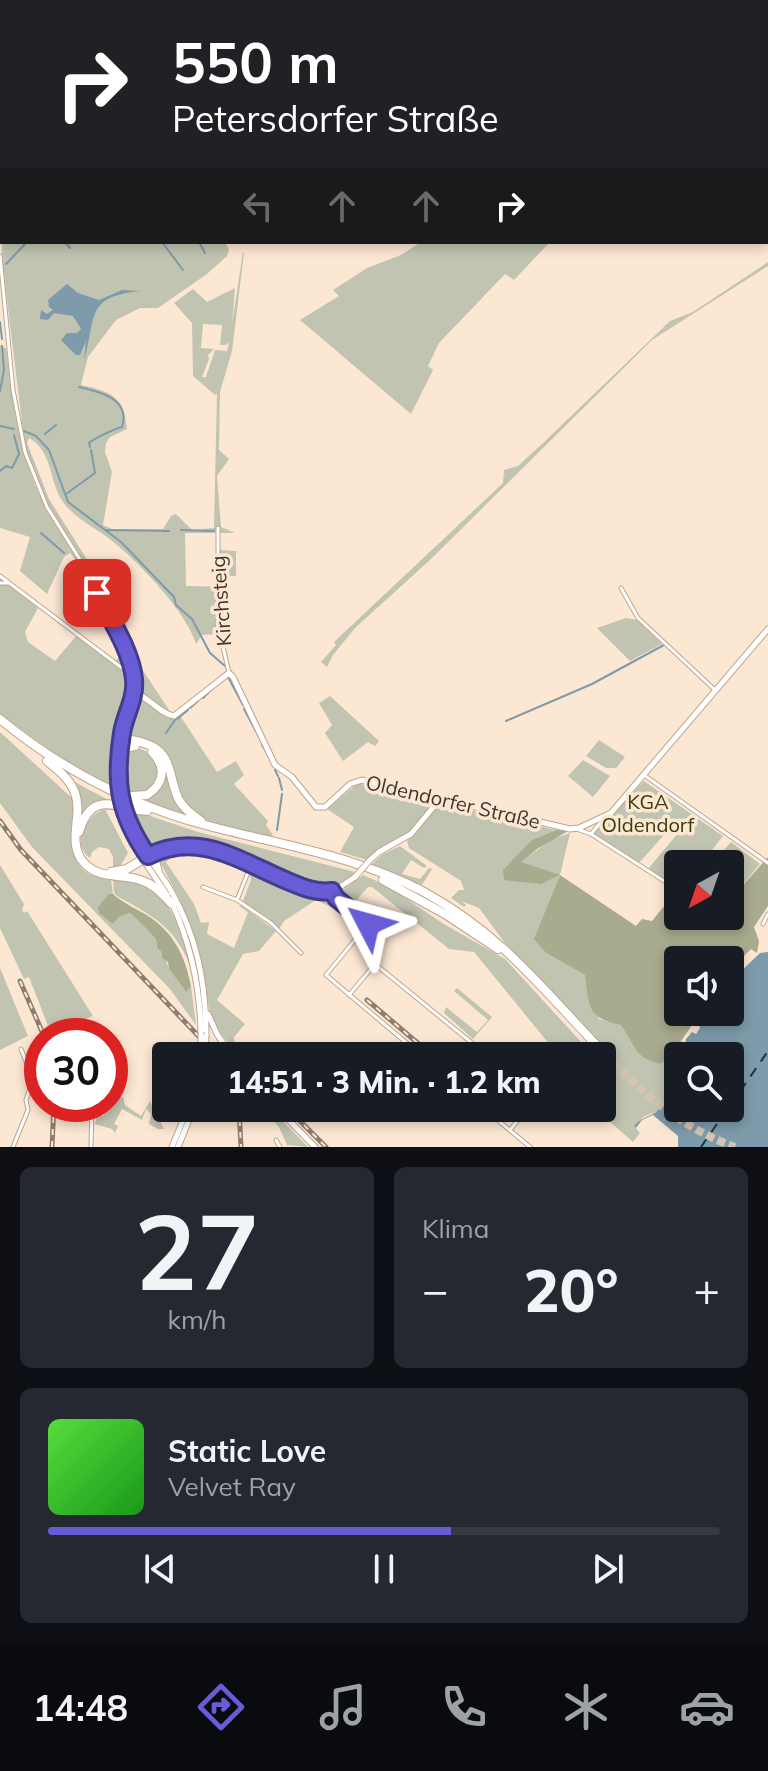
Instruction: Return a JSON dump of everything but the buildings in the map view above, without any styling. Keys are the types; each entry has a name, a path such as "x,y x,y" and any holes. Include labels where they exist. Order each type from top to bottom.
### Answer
{"highway":[{"path":"0,719 56,760 117,785 169,814 351,862 425,893 477,925 520,961 591,1042"},
{"path":"0,726 66,778 76,796 75,839 80,857 98,873 144,881 172,904"},
{"path":"117,785 137,797 147,795 156,788 162,776 156,755 121,739"},
{"path":"121,739 149,745 163,755 182,805 209,826"},
{"path":"117,785 122,753 126,748 135,746"},
{"path":"47,761 100,791 147,811 199,829 333,862 391,883 505,954 590,1042"},
{"path":"145,858 111,872 93,866 81,849 80,828 88,814 104,805 118,804 147,811"},
{"path":"115,876 130,873 145,858"}],"street":[{"path":"0,256 14,402 28,461 47,507 84,566 132,667 134,695 115,752 117,785 128,835 163,878"},
{"name":"Kirchsteig","path":"218,528 218,625 229,673"},
{"path":"0,576 122,668 132,667"},
{"path":"0,583 8,583"},
{"path":"621,588 638,618 715,690"},
{"path":"591,834 768,629"},
{"path":"134,695 147,699 165,714 174,716 229,673"},
{"name":"Oldendorfer Straße","path":"229,673 275,765 292,777 316,807 328,805 350,784 362,780 577,829"},
{"path":"643,774 768,863"},
{"path":"145,858 165,849 191,845 220,852 308,889 332,891 355,877 379,852 411,834 441,798"},
{"path":"577,829 606,816"},
{"path":"577,829 591,834 664,881"},
{"path":"165,849 157,863 179,906 200,963 204,1034"},
{"path":"145,858 159,855"},
{"path":"145,858 172,904 193,961 206,1020 204,1042"},
{"path":"237,900 251,865"},
{"path":"203,887 244,904 278,930 301,953"},
{"path":"332,891 336,898 368,924 326,975 405,1042"},
{"path":"763,924 768,914"},
{"path":"349,995 375,964 471,1042"},
{"path":"203,1007 217,1034"},
{"path":"206,1020 223,1042"},
{"path":"13,1147 28,1110 26,1100 33,1079 21,1049"},
{"path":"91,1147 92,1122"},
{"path":"175,1147 186,1122"},
{"path":"291,1122 315,1147"},
{"path":"500,1122 530,1147"},
{"path":"510,1130 517,1122"},
{"path":"276,1140 280,1147"}],"green space":[{"path":"1,244 226,244 229,250 227,256 158,308 140,308 116,320 88,357 81,385 114,397 123,409 127,429 110,437 106,443 105,452 112,472 103,525 112,529 163,529 171,516 176,514 192,530 214,528 217,393 215,395 193,376 192,323 174,303 193,289 207,302 235,288 232,324 244,253 232,351 220,392 219,450 229,459 217,476 221,527 235,533 185,533 186,586 230,587 222,594 221,613 216,614 217,634 202,635 196,644 183,618 150,577 116,544 68,508 42,451 29,438 27,443 49,499 93,569 134,657 171,713 165,713 179,714 217,772 236,761 244,775 234,784 268,821 266,825 273,835 271,837 201,819 182,803 168,759 126,734 137,698 156,704 138,691 138,667 131,660 90,573 49,506 25,447","holes":["203,324 222,325 220,345 229,342 221,380 227,351 215,350 206,377 202,377 208,355 214,349 201,348"]},
{"path":"418,244 548,244 514,280 505,274 439,343 428,366 433,370 411,414 300,320 339,296 333,290 367,268 401,255"},
{"path":"768,262 768,266 652,340 431,559 355,628 327,667 321,662 336,645 334,642 503,483 504,470 518,466 670,321 693,312"},
{"path":"0,345 6,348 18,427 28,465 47,510 99,600 70,553 64,557 47,594 20,571 30,537 0,528"},
{"path":"218,550 236,551 236,576 218,576"},
{"path":"0,577 38,608 25,632 28,642 55,661 77,635 122,669 130,670 132,697 121,730 111,785 65,761 0,714"},
{"path":"626,618 637,620 662,644 630,661 597,628"},
{"path":"77,633 115,660 118,659 115,639 129,665 125,662 127,667 124,667"},
{"path":"330,696 379,741 375,746 368,742 343,761 325,733 332,725 319,703"},
{"path":"0,732 73,799 73,838 77,861 84,870 111,880 113,894 109,894 101,915 119,917 130,913 153,935 169,969 185,991 191,986 196,1025 170,989 32,847 0,803"},
{"path":"599,740 625,757 616,768 606,768 586,756"},
{"path":"136,747 153,754 160,772 152,790 136,796 122,792 119,782 124,752"},
{"path":"157,754 166,764 175,795 194,819 140,800 155,792 163,778 163,762"},
{"path":"583,760 610,776 593,797 568,776"},
{"path":"69,779 112,802 86,817 78,841 78,805"},
{"name":"KGA Oldendorf","path":"644,781 723,836 712,850 664,850 664,879 648,869 684,826 679,818 639,863 593,834"},
{"path":"358,783 436,802 408,834 367,860 340,852 354,827 327,809"},
{"path":"440,803 556,830 532,840 520,862 553,839 570,833 560,875 535,939 546,953 585,975 599,1019 622,1025 661,1064 664,1061 664,1100 658,1111 645,1116 634,1126 640,1133 633,1142 610,1122 616,1122 616,1042 597,1042 505,943 479,908 461,901 466,905 464,907 451,898 459,890 464,890 461,881 409,848 407,841"},
{"path":"126,808 198,832 355,872 342,882 325,886 284,876 207,845 181,842 146,850"},
{"path":"105,809 128,853 119,868 113,868 109,849 99,847 90,858 81,845 82,830 86,824"},
{"path":"556,830 568,831 521,862 560,875 541,884 504,880 503,870 532,840"},
{"path":"731,842 742,850 724,850"},
{"path":"400,846 427,866 424,868 411,860 402,874 420,879 429,868 432,869 422,885 371,865 383,854"},
{"path":"200,848 216,852 245,867 194,852 174,856 166,862 194,904 201,923 209,922 207,934 234,948 248,912 239,906 242,906 276,931 259,951 243,954 217,1000 245,1024 234,1037 234,1042 228,1042 221,1034 210,1013 198,946 181,902 160,862 167,853"},
{"path":"744,852 760,864 744,883"},
{"path":"768,857 768,906 754,927 759,941 757,953 751,949 744,956 744,946 664,946 664,1026 691,1026 680,1042 664,1042 664,1061 661,1064 640,1055 621,1025 596,1014 589,1003 585,975 546,953 534,939 560,875 636,926 642,919 652,921 664,906 664,930 744,930 744,884"},
{"path":"0,865 24,904 22,910 24,913 27,911 93,1016 45,1018 29,977 24,979 0,928"},
{"path":"257,871 313,892 331,895 345,910 343,913 316,900 284,921 279,929 243,901 250,875"},
{"path":"363,875 388,886 442,923 505,959 581,1042 548,1042 474,952 449,949 372,887 368,887 355,902 348,904 341,899 341,892"},
{"path":"113,878 145,883 161,897 182,933 190,966 170,932 152,916 114,893"},
{"path":"109,894 145,914 170,936 181,954 188,975 191,986 186,992 169,969 168,962 162,958 156,939 130,913 119,917 113,924 99,913 98,907"},
{"path":"0,968 24,1026 24,1038 0,1050"},
{"path":"457,988 492,1017 473,1039 444,1013 446,1007 477,1032 488,1020 454,991"},
{"path":"150,1101 152,1122 160,1122 164,1129 149,1124 151,1114 146,1109 142,1120 128,1112 128,1107 141,1116"},
{"path":"115,1122 118,1126 115,1133 112,1129 95,1124"},
{"path":"274,1122 284,1122 308,1147 287,1145"}],"water":[{"path":"67,284 78,293 99,300 122,290 140,291 109,298 101,304 93,321 84,361 86,341 80,355 76,355 61,340 67,333 77,333 81,329 73,316 54,313 48,320 40,319 41,310 47,314 53,310 48,300"},
{"path":"768,952 768,1147 678,1147 678,1136 653,1115 642,1120 636,1128 637,1123 642,1119 656,1112 664,1100 664,1122 744,1122 744,1042 686,1042 692,1032 696,1034 699,1026 744,1026 744,968 760,953"}],"waterway":[{"path":"6,264 25,244"},
{"path":"67,244 70,248"},
{"path":"164,244 183,270"},
{"path":"200,244 205,253"},
{"path":"0,322 2,339"},
{"path":"0,391 4,370 2,346"},
{"path":"79,387 112,398 118,403 124,417 122,427 91,441 90,447"},
{"path":"45,434 56,425"},
{"path":"0,426 14,429"},
{"path":"24,431 36,436 49,450 68,502 121,542 174,597 176,605 192,619 210,653 225,666"},
{"path":"0,471 6,466 12,468 19,454 14,435"},
{"path":"66,494 95,473 91,450"},
{"path":"106,530 169,531"},
{"path":"181,530 214,531"},
{"path":"41,533 64,553"},
{"path":"506,721 592,684 664,645"},
{"path":"228,677 243,705"},
{"path":"203,698 213,688"},
{"path":"190,708 198,701"},
{"path":"244,709 259,737"},
{"path":"177,719 188,710"},
{"path":"166,733 175,720"},
{"path":"260,739 262,743"},
{"path":"262,745 267,753"},
{"path":"275,770 278,776"},
{"path":"279,778 282,790"},
{"path":"277,830 282,794"}],"ferry route":[{"path":"744,1086 768,1051"},
{"path":"701,1147 718,1122"}],"tunnel":[{"path":"616,1065 664,1108 698,1130 735,1147"}],"railway":[{"path":"0,821 21,850 204,1042"},
{"path":"20,981 36,1018"},
{"path":"367,1000 416,1042"},
{"path":"52,1147 53,1122"},
{"path":"240,1122 241,1147"},
{"path":"301,1122 326,1147"}],"route":[{"path":"97,593 132,667 134,696 122,733 118,779 126,818 148,856 178,845 208,848 308,889 332,891 336,898 368,924"}]}
